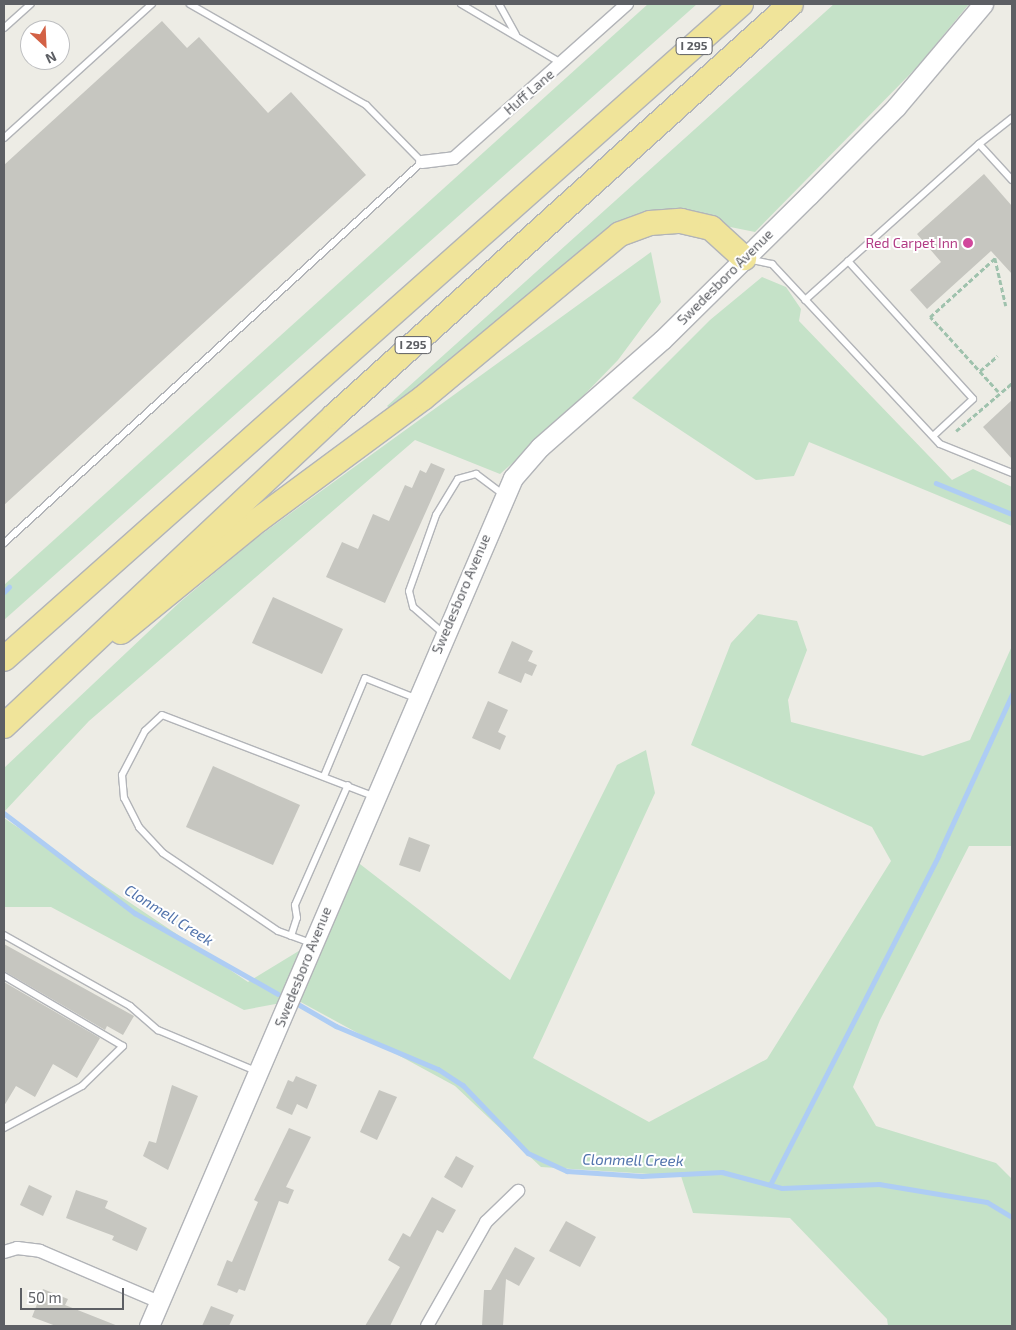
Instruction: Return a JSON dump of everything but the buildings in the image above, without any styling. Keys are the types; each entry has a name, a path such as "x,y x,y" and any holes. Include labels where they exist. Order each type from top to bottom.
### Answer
{"highway":[{"path":"646,88 730,4"},
{"name":"I 295","path":"4,659 741,4"},
{"name":"I 295","path":"4,726 298,449 791,4"},
{"path":"40,693 166,599 258,520 423,398 620,234 650,223 681,221 711,228 744,258"}],"street":[{"name":"Huff Lane","path":"422,162 454,158 627,4"},
{"name":"Swedesboro Avenue","path":"149,1326 260,1072 373,796 504,494 540,447 632,368 896,106 983,4"},
{"path":"427,1326 486,1222 518,1191"},
{"path":"4,1252 17,1248 40,1251 159,1302"}],"lane":[{"path":"4,28 30,4"},
{"path":"4,138 152,4"},
{"path":"4,543 422,162 366,105 190,4"},
{"path":"461,4 562,63"},
{"path":"499,4 516,36"},
{"path":"805,300 979,144 1012,118"},
{"path":"979,144 1012,180"},
{"path":"744,258 772,264 940,444 1012,473"},
{"path":"848,261 973,399 933,436"},
{"path":"444,634 413,607 409,591 436,515 458,479 476,474 504,494"},
{"path":"324,776 364,678 415,698"},
{"path":"313,944 291,936 162,853 135,820 124,798 122,774 145,731 162,715 373,796"},
{"path":"291,936 297,918 295,904 348,785"},
{"path":"4,935 130,1006 158,1030 260,1072"},
{"path":"4,976 123,1046 82,1086 4,1128"}],"path":[{"path":"998,392 930,317 995,258 1006,306"},
{"path":"980,371 998,356"},
{"path":"956,431 998,392 1012,383"}],"green space":[{"path":"648,4 697,4 4,620 4,585"},
{"path":"834,4 969,4 918,66 755,232 666,214 395,413 387,406"},
{"path":"651,252 661,302 618,360 548,432 500,474 415,440 89,721 4,812 4,768 180,602 255,539"},
{"path":"762,277 786,287 801,309 799,321 952,480 973,469 1012,487 1012,526 809,442 794,476 756,480 632,398 710,320"},
{"path":"758,614 797,621 807,650 788,700 791,722 923,756 970,740 1012,646 1012,846 969,846 880,1020 853,1087 876,1126 996,1163 1012,1179 1012,1326 888,1326 887,1319 790,1218 693,1213 681,1176 541,1167 455,1086 297,1000 244,1010 51,907 4,907 4,818 248,982 325,935 356,861 510,980 617,765 646,750 655,793 533,1058 649,1122 767,1059 891,861 872,827 691,745 731,643"}],"waterway":[{"path":"936,483 1012,514"},
{"path":"4,592 9,587"},
{"path":"770,1185 938,856 1012,694"},
{"name":"Clonmell Creek","path":"4,813 135,913 278,994"},
{"name":"Clonmell Creek","path":"298,1004 336,1026 438,1069 463,1085 528,1153 567,1171 642,1176 722,1172 782,1188 879,1184 987,1202 1012,1217"}],"place":[{"name":"Red Carpet Inn","path":"968,243"}]}
